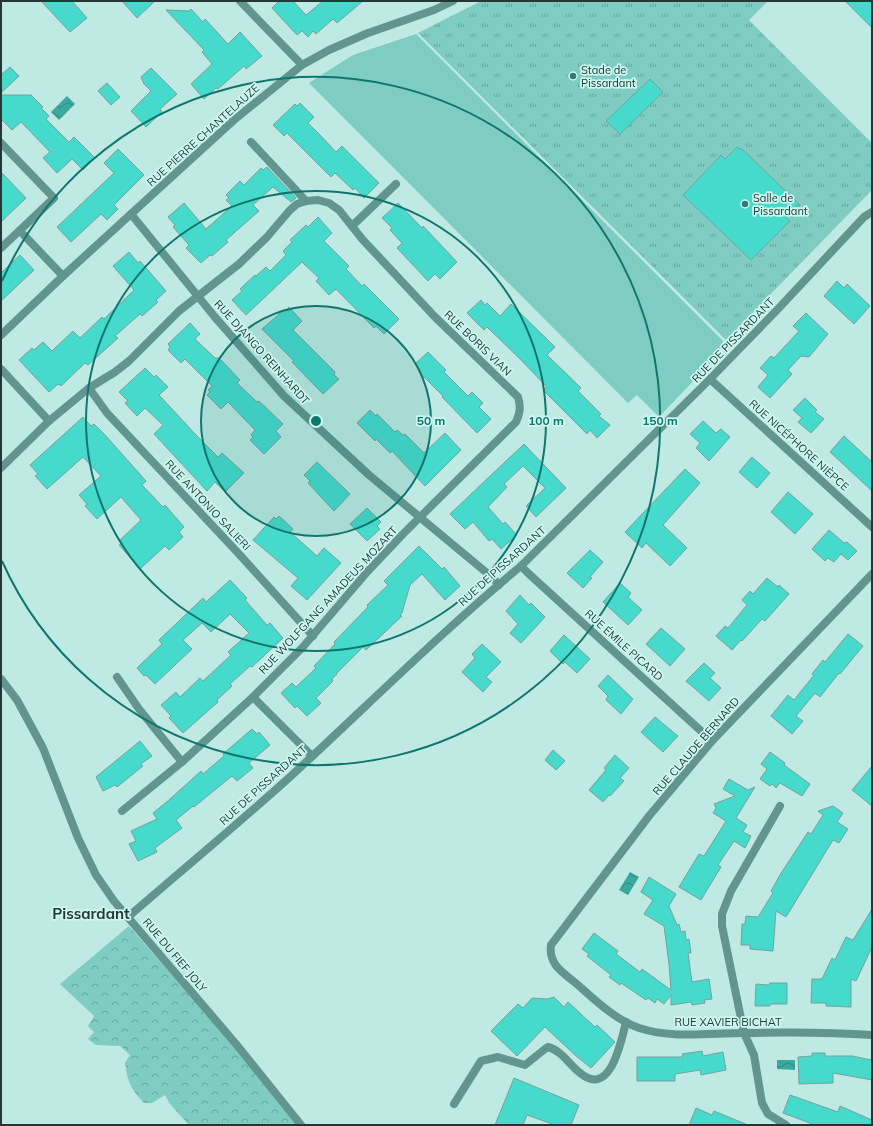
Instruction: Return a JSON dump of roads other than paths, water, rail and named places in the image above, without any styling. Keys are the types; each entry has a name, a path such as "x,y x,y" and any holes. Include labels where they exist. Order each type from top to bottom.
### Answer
{"street":[{"path":"240,1 302,65"},
{"name":"RUE PIERRE CHANTELAUZE","path":"1,335 63,276 234,120 302,65 329,50 368,33 434,10 453,1"},
{"path":"1,468 50,421 89,388 129,361 179,311 239,264 267,237 290,210 297,204 306,200 251,142"},
{"path":"1,143 54,198 20,232 1,248"},
{"path":"352,226 396,184"},
{"name":"RUE BORIS VIAN","path":"306,200 318,200 329,203 339,210 363,240 435,317 518,397 521,405 520,414 516,422 420,518"},
{"name":"RUE DE PISSARDANT","path":"128,917 312,756 417,658 521,566 710,379 864,217 872,212"},
{"name":"RUE DJANGO REINHARDT","path":"131,214 198,296 284,396 368,475 493,578 499,585"},
{"path":"20,232 63,276"},
{"path":"1,369 50,421"},
{"name":"RUE NICÉPHORE NIÈPCE","path":"710,379 872,526"},
{"name":"RUE ANTONIO SALIERI","path":"89,388 107,413 239,554 313,636"},
{"name":"RUE WOLFGANG AMADEUS MOZART","path":"122,811 182,762 253,697 313,636 368,571 420,518"},
{"name":"RUE ÉMILE PICARD","path":"521,566 712,740"},
{"name":"RUE CLAUDE BERNARD","path":"551,945 649,816 712,740 872,574"},
{"path":"117,677 139,709 182,762"},
{"name":"RUE DU FIEF JOLY","path":"1,679 17,700 43,748 78,838 96,875 114,901 236,1044 301,1125"},
{"path":"253,697 312,756"},
{"path":"780,806 731,891 722,914 722,926 744,1033 754,1055 762,1104 768,1114 786,1125"},
{"name":"RUE XAVIER BICHAT","path":"551,945 550,953 552,962 599,1003 626,1022 640,1028 660,1033 694,1035 744,1033 872,1035"},
{"path":"454,1104 481,1061 498,1057 525,1065 548,1047 558,1051 579,1073 593,1079 600,1078 607,1073 613,1065 619,1052 626,1022"}],"water":[{"path":"67,96 75,104 59,120 51,112"},
{"path":"630,872 639,877 628,895 619,890"},
{"path":"777,1060 795,1060 795,1070 777,1069"}],"place":[{"name":"Stade de Pissardant","path":"573,76"},
{"name":"Salle de Pissardant","path":"745,204"}],"district":[{"name":"Pissardant","path":"91,914"}]}
